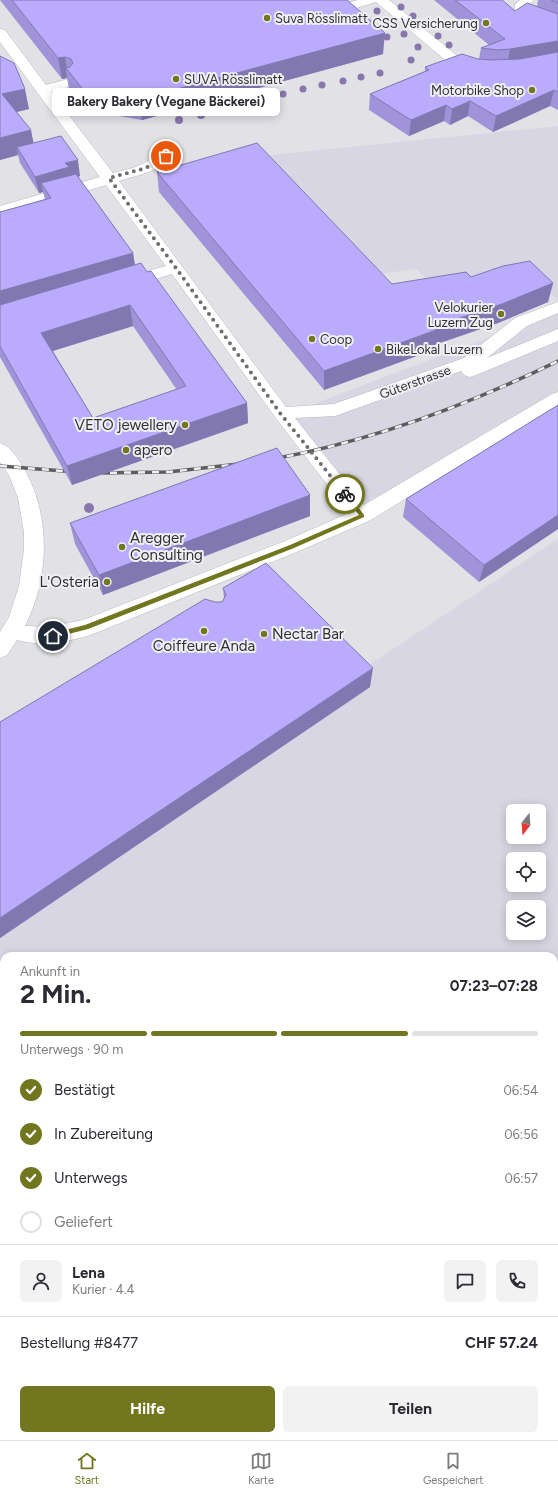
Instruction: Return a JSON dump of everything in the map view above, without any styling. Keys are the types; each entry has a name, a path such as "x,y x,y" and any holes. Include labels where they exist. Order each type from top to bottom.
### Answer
{"street":[{"path":"333,11 372,0"},
{"path":"381,0 454,60 467,68 489,71"},
{"path":"528,0 521,5 521,11 558,25"},
{"path":"0,33 176,268 280,413 362,516"},
{"path":"42,90 68,83"},
{"path":"0,211 146,168 166,156"},
{"path":"107,288 176,268"},
{"name":"Güterstrasse","path":"280,413 336,410 470,362 521,322 558,307"},
{"path":"293,430 362,415 558,335"},
{"path":"12,630 38,636 86,628 315,537 362,516 558,398"},
{"path":"0,450 14,468 28,496 34,538 32,574 26,600 12,630 0,649"},
{"path":"196,584 208,602"}],"shaded area":[{"path":"558,126 558,300 536,279 436,291 417,269 377,274 261,156"},
{"path":"558,308 558,406 375,511 285,415 555,312"},
{"path":"558,539 558,952 0,952 0,911"}],"building":[{"name":"SUVA Rösslimatt","path":"12,0 347,0 385,33 140,99 105,93 95,95 91,90 85,92 66,68 70,67 73,63 71,59 65,57 58,58"},
{"path":"455,0 502,0 515,11 527,3 558,14 558,41 510,49 498,50 481,48 505,39"},
{"path":"551,0 558,0 558,3"},
{"path":"558,52 558,92 554,90 496,116 470,101 452,109 446,105 411,120 370,94 429,70 425,67 462,54 478,59 492,60 520,59"},
{"path":"0,56 14,63 25,89 2,94 31,130 0,138"},
{"path":"61,136 78,160 65,163 69,167 35,177 17,147"},
{"path":"257,143 392,284 466,272 471,277 503,266 530,261 553,283 502,304 433,327 436,330 324,371 157,172"},
{"path":"76,174 133,253 0,291 0,212 51,198 41,183"},
{"path":"141,263 147,272 151,271 247,403 67,466 0,346 0,305","holes":["130,305 186,386 93,418 41,333"]},
{"path":"558,405 558,515 484,565 406,499"},
{"path":"277,448 310,495 99,575 70,523"},
{"path":"266,563 373,668 0,918 0,722 205,599 215,602 222,602 226,595 223,588"}],"railway":[{"path":"273,459 347,442 419,420 454,407 558,361"},
{"path":"96,473 168,472 239,464"},
{"path":"0,466 76,472"}],"way so far":[{"path":"166,156 157,163 146,168 109,178 176,268 280,413 345,494"}],"place":[{"name":"Suva Rösslimatt","path":"267,18"},
{"name":"CSS Versicherung","path":"486,23"},
{"name":"SUVA Rösslimatt","path":"176,79"},
{"name":"Motorbike Shop","path":"532,90"},
{"name":"Bakery Bakery (Vegane Bäckerei)","path":"166,156"},
{"name":"Velokurier Luzern Zug","path":"501,314"},
{"name":"Coop","path":"312,339"},
{"name":"BikeLokal Luzern","path":"378,349"},
{"name":"VETO jewellery","path":"185,425"},
{"name":"apero","path":"126,450"},
{"name":"Aregger Consulting","path":"122,547"},
{"name":"L'Osteria","path":"107,582"},
{"name":"Coiffeure Anda","path":"204,631"},
{"name":"Nectar Bar","path":"264,634"}],"route":[{"path":"53,636 86,628 315,537 362,516 345,494"}]}
